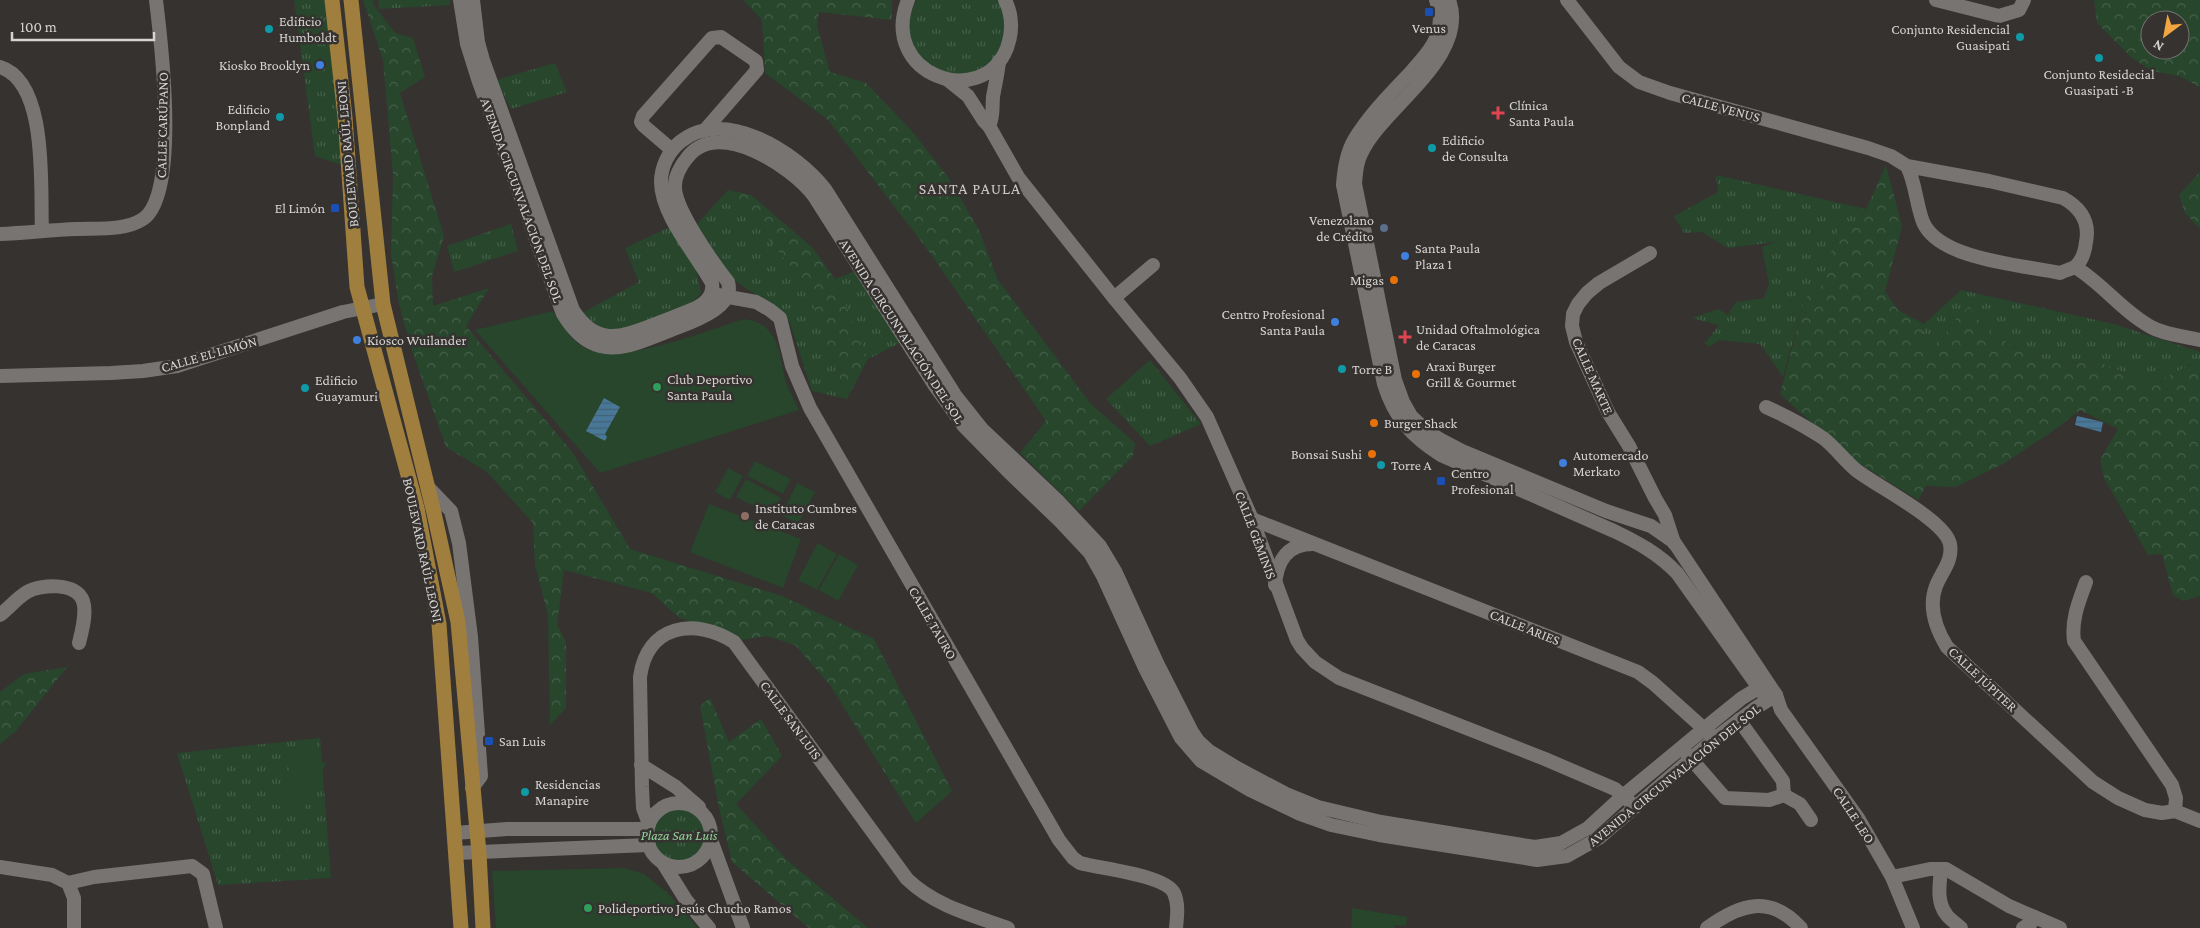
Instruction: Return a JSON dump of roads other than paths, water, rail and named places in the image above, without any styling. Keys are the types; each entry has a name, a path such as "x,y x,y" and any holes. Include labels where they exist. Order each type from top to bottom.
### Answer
{"main road":[{"name":"BOULEVARD RAÚL LEONI","path":"332,0 345,117 357,287 417,508 439,624 462,928"},
{"name":"BOULEVARD RAÚL LEONI","path":"351,0 383,304 458,622 479,853 482,928"}],"street":[{"name":"CALLE CARÚPANO","path":"0,234 117,227 142,220 152,212 161,189 165,121 164,64 156,0"},
{"name":"AVENIDA CIRCUNVALACIÓN DEL SOL","path":"460,0 472,63 563,314 575,331 590,343 618,348 633,344 702,318 718,306 726,297 730,288 728,282 702,245 680,206 674,187 680,167 689,154 702,146 719,142 739,145 763,156 791,172 807,186 935,386 963,425 1060,520 1090,553 1100,570 1145,668 1181,738 1189,749 1216,770 1300,814 1331,825 1522,845 1549,846 1570,839 1588,828 1624,795 1683,748 1710,734 1726,730 1772,698 1677,573 1662,559 1640,544 1614,531 1441,455 1409,431 1398,417 1387,396 1343,185 1344,172 1347,156 1354,140 1436,39 1440,19 1436,0"},
{"name":"AVENIDA CIRCUNVALACIÓN DEL SOL","path":"473,0 478,42 483,60 573,310 583,324 595,333 610,337 630,334 696,308 703,304 711,293"},
{"name":"CALLE GÉMINIS","path":"908,0 902,22 905,45 917,64 926,71 948,80 968,96 984,121 990,126 1018,177 1180,378 1207,417 1252,519 1275,586 1299,644 1326,670 1339,678 1545,760 1624,795 1634,806"},
{"name":"CALLE GÉMINIS","path":"948,80 972,78 987,72 999,61 1006,51 1012,30 1012,19 1005,0"},
{"name":"AVENIDA CIRCUNVALACIÓN DEL SOL","path":"1449,0 1452,19 1447,45 1432,66 1396,106 1364,147 1356,174 1355,184 1399,391 1407,410 1417,423 1428,432 1462,451 1620,516 1647,525 1674,542 1763,686"},
{"name":"CALLE VENUS","path":"1567,0 1619,67 1640,82 1670,93 1868,148 1891,156 1907,166 2014,186 2064,198 2079,210 2088,228 2085,250 2075,267"},
{"path":"1936,0 1999,16 2019,10 2024,0"},
{"path":"705,130 757,70 758,65 749,56 721,37 716,36 712,38 643,116 641,122 672,150 662,172 662,194 671,215 712,283 711,293"},
{"name":"CALLE GÉMINIS","path":"990,126 999,61"},
{"path":"0,67 8,70 21,81 30,98 36,121 39,145 42,231"},
{"name":"AVENIDA CIRCUNVALACIÓN DEL SOL","path":"672,150 686,138 705,130 730,130 748,135 784,153 808,169 816,178 972,419 1091,534 1104,552 1157,663 1198,741 1229,764 1304,802 1406,833 1522,859 1553,859 1579,850 1599,838 1634,806 1692,760 1710,734 1716,719 1742,698 1763,686"},
{"path":"1907,166 1914,183 1923,222 1936,240 1946,246 1965,254 2060,273 2075,267 2092,278 2137,318 2153,328 2200,340"},
{"name":"CALLE MARTE","path":"1650,253 1587,293 1573,314 1572,326 1576,342 1608,412 1629,446 1665,515 1674,542"},
{"path":"1114,298 1153,265"},
{"name":"CALLE TAURO","path":"711,293 756,302 780,318 792,366 813,414 1059,840 1073,858 1080,863 1163,882 1174,892 1176,900 1176,928"},
{"name":"CALLE EL LIMÓN","path":"0,376 111,373 177,366 343,312 383,304"},
{"name":"CALLE JÚPITER","path":"1766,407 1792,419 1824,440 1856,470 1930,519 1945,532 1950,542 1949,562 1936,586 1933,610 1938,633 1947,647 2093,782 2118,798 2145,810 2162,813 2176,811"},
{"path":"1640,544 1640,532 1647,525 1655,498"},
{"name":"CALLE ARIES","path":"1252,519 1638,672 1710,734"},
{"path":"1662,559 1671,556 1674,542"},
{"path":"1275,586 1278,569 1287,552 1299,545 1317,544"},
{"path":"2086,582 2072,628 2074,641 2172,785 2176,798 2176,811 2200,821"},
{"path":"0,615 28,591 55,586 68,589 78,593 83,602 84,619 79,643"},
{"name":"CALLE SAN LUIS","path":"649,826 644,808 642,765 640,678 642,664 651,647 673,632 693,627 713,631 734,642 907,879 926,895 948,907 1008,928"},
{"path":"1742,698 1751,703 1754,709"},
{"name":"CALLE LEO","path":"1772,698 1858,818 1892,877 1913,928"},
{"path":"1716,719 1718,727 1726,730"},
{"path":"1739,720 1783,782 1784,795"},
{"path":"1683,748 1725,798 1769,800 1784,795 1794,799 1811,820"},
{"path":"642,765 692,799 710,825 712,840 742,928"},
{"path":"701,812 685,804 672,804 656,813 649,826 649,846 654,856 663,863 686,900 709,928"},
{"path":"455,833 506,829 649,826"},
{"path":"663,863 676,867 690,866 702,859 712,840"},
{"path":"456,853 649,846"},
{"path":"0,867 52,875 68,883 94,877 192,866 203,874 216,928"},
{"path":"1892,877 1941,868 1950,871 1999,901 2060,928"},
{"path":"1941,868 1939,888 1941,903 1945,914 1961,928"},
{"path":"68,883 74,898 74,928"},
{"path":"1707,928 1722,917 1746,906 1770,908 1784,914 1801,928"},
{"path":"2023,928 2031,923 2034,918"}],"water":[{"path":"604,398 620,407 605,434 607,437 605,441 586,431"},
{"path":"2077,416 2103,422 2101,432 2075,425"}],"place":[{"name":"Venus","path":"1429,12"},
{"name":"Edificio Humboldt","path":"269,29"},
{"name":"Conjunto Residencial Guasipati","path":"2020,37"},
{"name":"Conjunto Residecial Guasipati -B","path":"2099,58"},
{"name":"Kiosko Brooklyn","path":"320,65"},
{"name":"Clínica Santa Paula","path":"1498,113"},
{"name":"Edificio Bonpland","path":"280,117"},
{"name":"Edificio de Consulta","path":"1432,148"},
{"name":"El Limón","path":"335,208"},
{"name":"Venezolano de Crédito","path":"1384,228"},
{"name":"Santa Paula Plaza 1","path":"1405,256"},
{"name":"Migas","path":"1394,280"},
{"name":"Centro Profesional Santa Paula","path":"1335,322"},
{"name":"Unidad Oftalmológica de Caracas","path":"1405,337"},
{"name":"Kiosco Wuilander","path":"357,340"},
{"name":"Torre B","path":"1342,369"},
{"name":"Araxi Burger Grill & Gourmet","path":"1416,374"},
{"name":"Club Deportivo Santa Paula","path":"657,387"},
{"name":"Edificio Guayamuri","path":"305,388"},
{"name":"Burger Shack","path":"1374,423"},
{"name":"Bonsai Sushi","path":"1372,454"},
{"name":"Automercado Merkato","path":"1563,463"},
{"name":"Torre A","path":"1381,465"},
{"name":"Centro Profesional","path":"1441,481"},
{"name":"Instituto Cumbres de Caracas","path":"745,516"},
{"name":"San Luis","path":"489,741"},
{"name":"Residencias Manapire","path":"525,792"},
{"name":"Polideportivo Jesús Chucho Ramos","path":"588,908"}],"district":[{"name":"SANTA PAULA","path":"970,188"}],"park label":[{"name":"Plaza San Luis","path":"679,835"}]}
